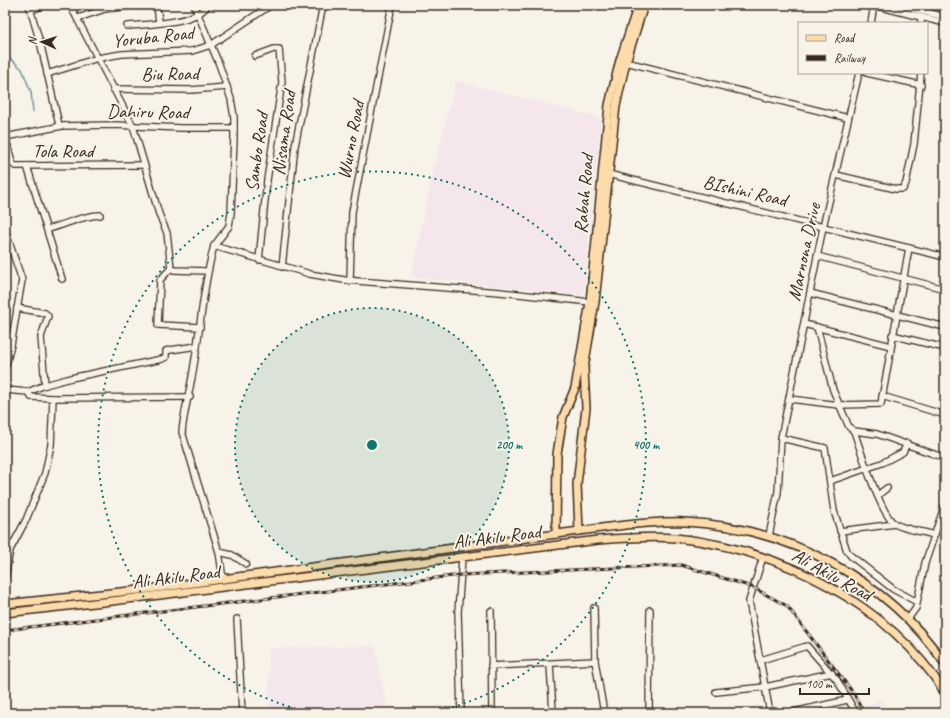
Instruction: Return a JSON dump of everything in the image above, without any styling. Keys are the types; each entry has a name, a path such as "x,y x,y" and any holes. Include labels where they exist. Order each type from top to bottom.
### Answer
{"main road":[{"name":"Rabah Road","path":"556,534 557,454 563,417 575,388 590,302 609,105 620,60 638,5"},
{"name":"Rabah Road","path":"578,531 577,484 586,408 584,368 595,302 616,106 626,62 644,5"},
{"name":"Ali Akilu Road","path":"5,604 223,579 644,523 685,522 726,527 769,536 813,553 844,570 876,592 908,619 945,664"},
{"name":"Ali Akilu Road","path":"5,613 462,558 598,540 652,537 700,541 763,557 816,580 846,596 884,624 918,656 945,693"},
{"path":"111,593 112,601"}],"street":[{"path":"45,5 30,8 60,125 62,126"},
{"path":"70,5 133,126 159,214 167,233 171,268 160,280 158,325 200,327"},
{"path":"78,18 105,9 140,5"},
{"path":"157,5 159,23"},
{"path":"194,5 227,87 231,100 234,128 232,213 229,226 214,246 207,271 190,397 183,419 182,432 219,552 223,579"},
{"path":"198,14 208,5"},
{"name":"Yoruba Road","path":"47,74 98,58 122,54 192,51 211,45 271,5"},
{"name":"Nisama Road","path":"282,267 296,146 324,5"},
{"name":"Wurno Road","path":"350,281 352,212 392,5"},
{"path":"870,22 873,5 921,20 945,23"},
{"path":"898,5 945,17"},
{"name":"Yoruba Road","path":"127,26 159,23 198,14"},
{"name":"Sambo Road","path":"255,56 277,48 281,62 282,82 267,180 260,260"},
{"path":"626,62 848,118"},
{"name":"Marnona Drive","path":"769,536 778,492 781,438 790,400 823,227 859,74"},
{"path":"872,74 921,85"},
{"path":"836,175 896,189 903,189 906,183 914,144 921,74"},
{"name":"Biu Road","path":"113,89 191,90 227,87"},
{"name":"Dahiru Road","path":"5,136 62,126 114,125 234,128"},
{"name":"Tola Road","path":"5,136 13,165 144,165"},
{"path":"28,166 62,278"},
{"name":"BIshini Road","path":"608,174 945,256"},
{"path":"48,229 68,224 88,216 100,215"},
{"path":"5,230 22,280 11,345 5,368"},
{"path":"214,246 282,267 310,274 350,281 500,292 590,302"},
{"path":"790,400 839,405 881,404 890,346 909,248"},
{"path":"817,256 945,289"},
{"path":"171,268 174,270 207,271"},
{"path":"810,293 945,326"},
{"path":"17,308 45,313 48,316 41,336 45,385"},
{"path":"804,324 890,346"},
{"path":"817,327 833,390 849,427 854,431 876,434 907,443 945,458"},
{"path":"5,329 11,345"},
{"path":"892,335 945,348"},
{"path":"5,390 28,392 45,385 162,359 166,357 166,351 197,346"},
{"path":"28,392 31,397 34,398 190,397"},
{"path":"882,396 945,415"},
{"path":"5,578 10,550 26,520 45,473 51,445 53,398"},
{"path":"854,431 866,469 884,508 895,524"},
{"path":"781,438 825,448 834,511 847,551 851,556 893,589 917,602"},
{"path":"830,481 866,469 903,452 907,443"},
{"path":"878,495 887,488"},
{"path":"908,619 913,614 917,602 920,582 934,535 943,515 945,504"},
{"path":"840,531 895,524 934,535"},
{"path":"219,552 232,555 246,564"},
{"path":"763,557 749,601 770,713"},
{"path":"461,713 458,612 462,558"},
{"path":"594,608 595,661 604,713"},
{"path":"649,713 650,610"},
{"path":"490,611 492,713"},
{"path":"237,619 242,713"},
{"path":"760,660 807,646 832,673 856,713"},
{"path":"491,666 595,661"},
{"path":"550,664 553,713"},
{"path":"716,692 765,687 832,673"},
{"path":"789,713 847,700"}],"shaded area":[{"path":"456,81 601,118 583,295 411,277 432,176"},
{"path":"375,646 388,713 269,713 269,648"},
{"path":"880,699 887,713 862,713 860,709"}],"waterway":[{"path":"5,54 22,69 31,92 33,112"}],"railway":[{"path":"5,630 461,575 681,565 752,587 787,606 854,694 864,713"}]}
